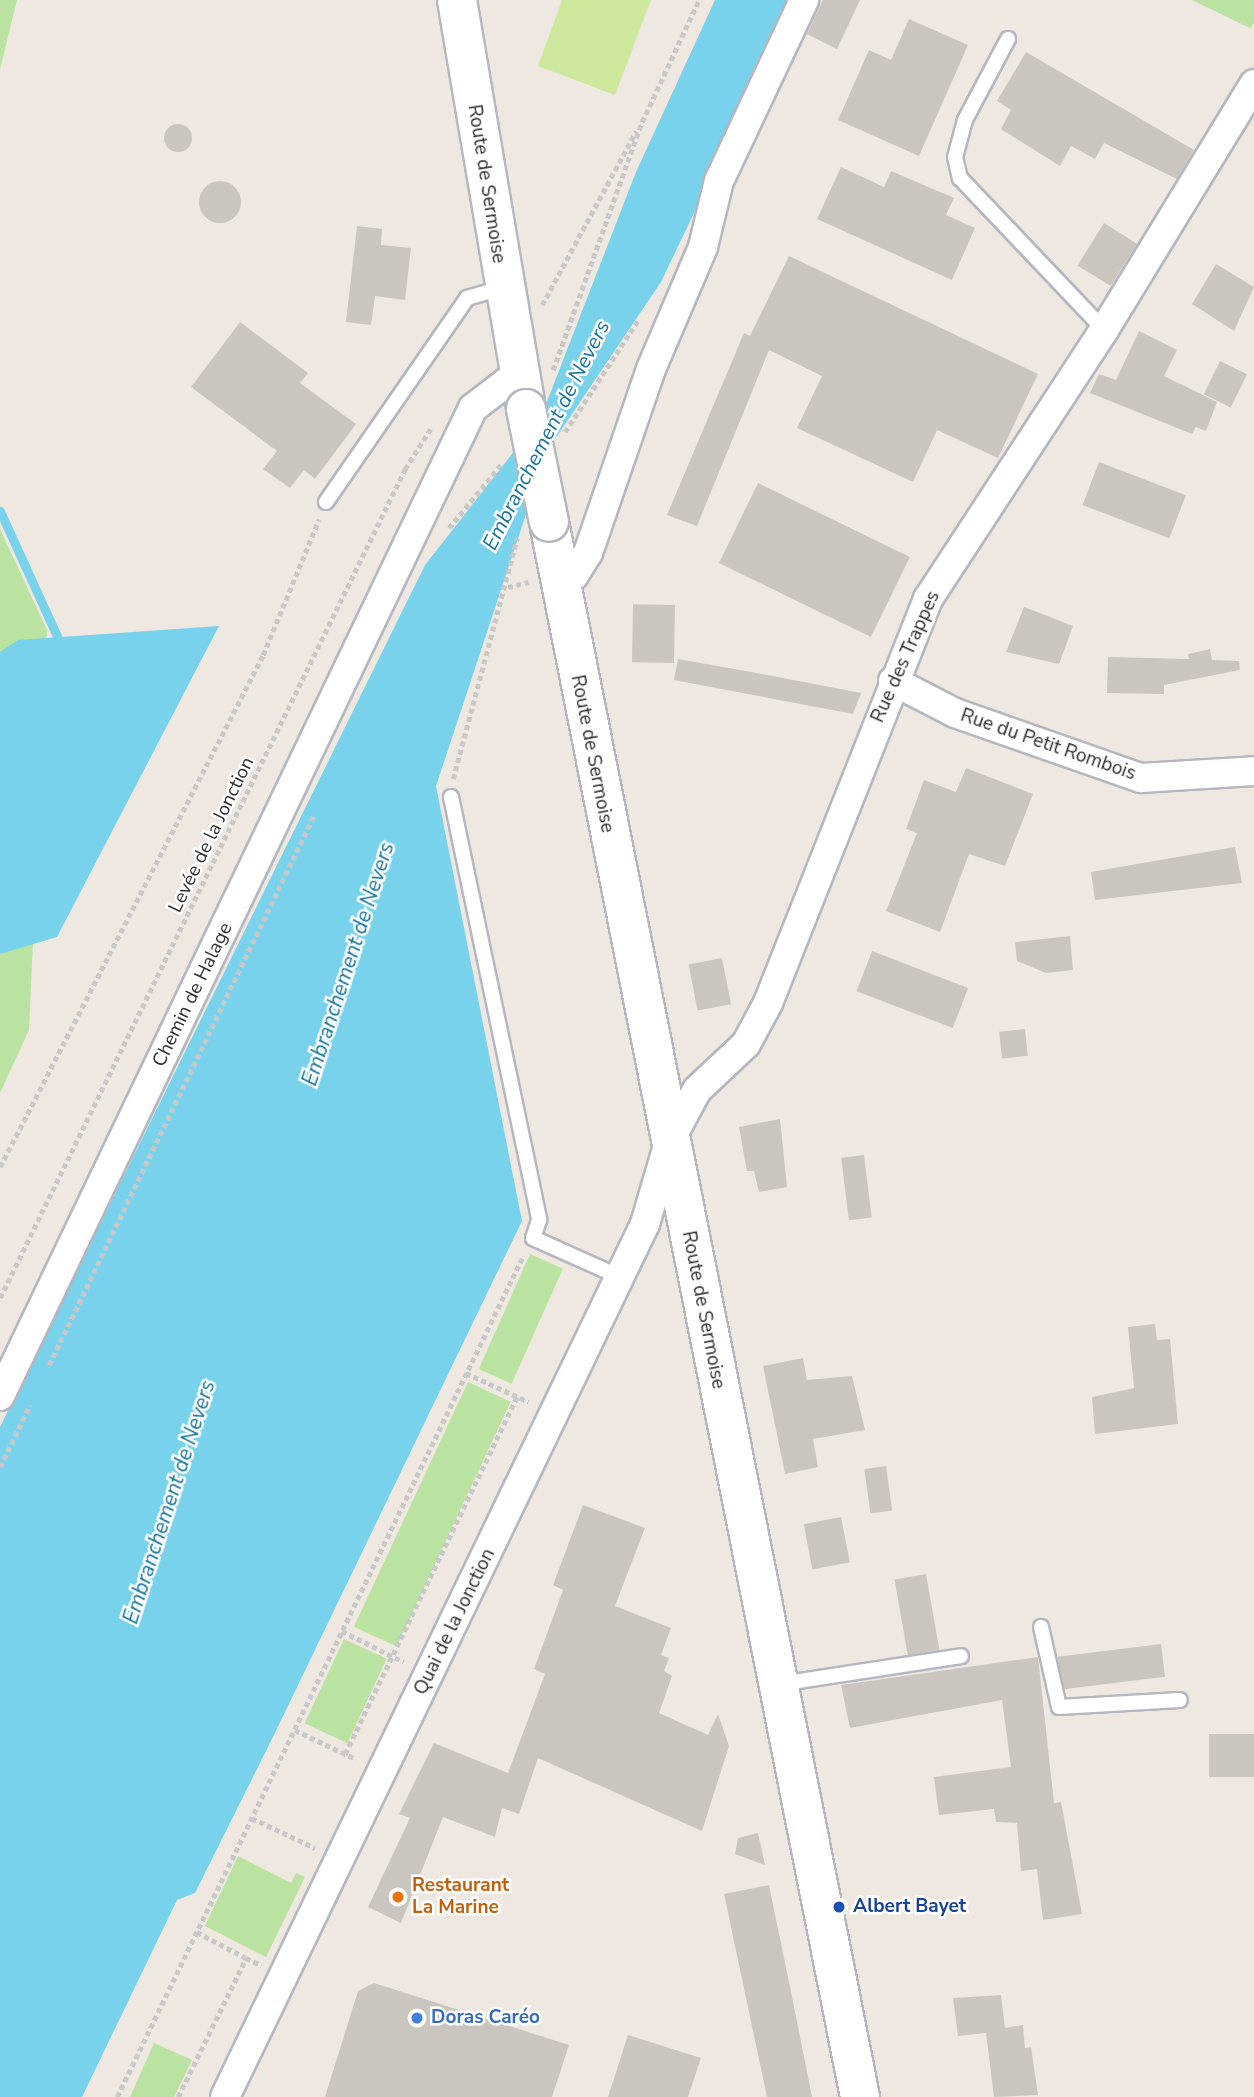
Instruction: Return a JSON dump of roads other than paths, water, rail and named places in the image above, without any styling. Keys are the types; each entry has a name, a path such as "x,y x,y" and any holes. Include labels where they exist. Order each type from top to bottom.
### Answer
{"main road":[{"name":"Route de Sermoise","path":"457,0 503,288 531,388 558,584 860,2097"}],"street":[{"path":"558,584 588,553 651,369 703,247 719,181 804,0"},
{"name":"Rue des Trappes","path":"669,1142 697,1090 746,1044 768,1004 892,681 928,599 1104,330 1254,84"},
{"name":"Chemin de Halage","path":"0,1396 474,408 531,388"},
{"name":"Rue du Petit Rombois","path":"892,681 955,713 1141,778 1254,771"},
{"name":"Quai de la Jonction","path":"225,2097 645,1224 669,1142"}],"lane":[{"path":"1008,39 965,120 955,157 960,178 1104,330"},
{"path":"326,502 467,299 503,288"},
{"path":"451,797 539,1220 533,1238 620,1277"},
{"path":"1041,1627 1059,1707 1180,1700"},
{"path":"777,1684 961,1656"}],"water":[{"name":"Embranchement de Nevers","path":"715,0 796,0 661,282 547,451 436,786 522,1221 195,1893 177,1900 82,2097 0,2097 0,1427 425,565 541,417 636,172"},
{"path":"219,626 57,937 0,954 0,652 18,640"}],"waterway":[{"path":"0,511 63,649"}],"place":[{"name":"Restaurant La Marine","path":"398,1897"},
{"name":"Albert Bayet","path":"839,1907"},
{"name":"Doras Caréo","path":"417,2018"}]}
